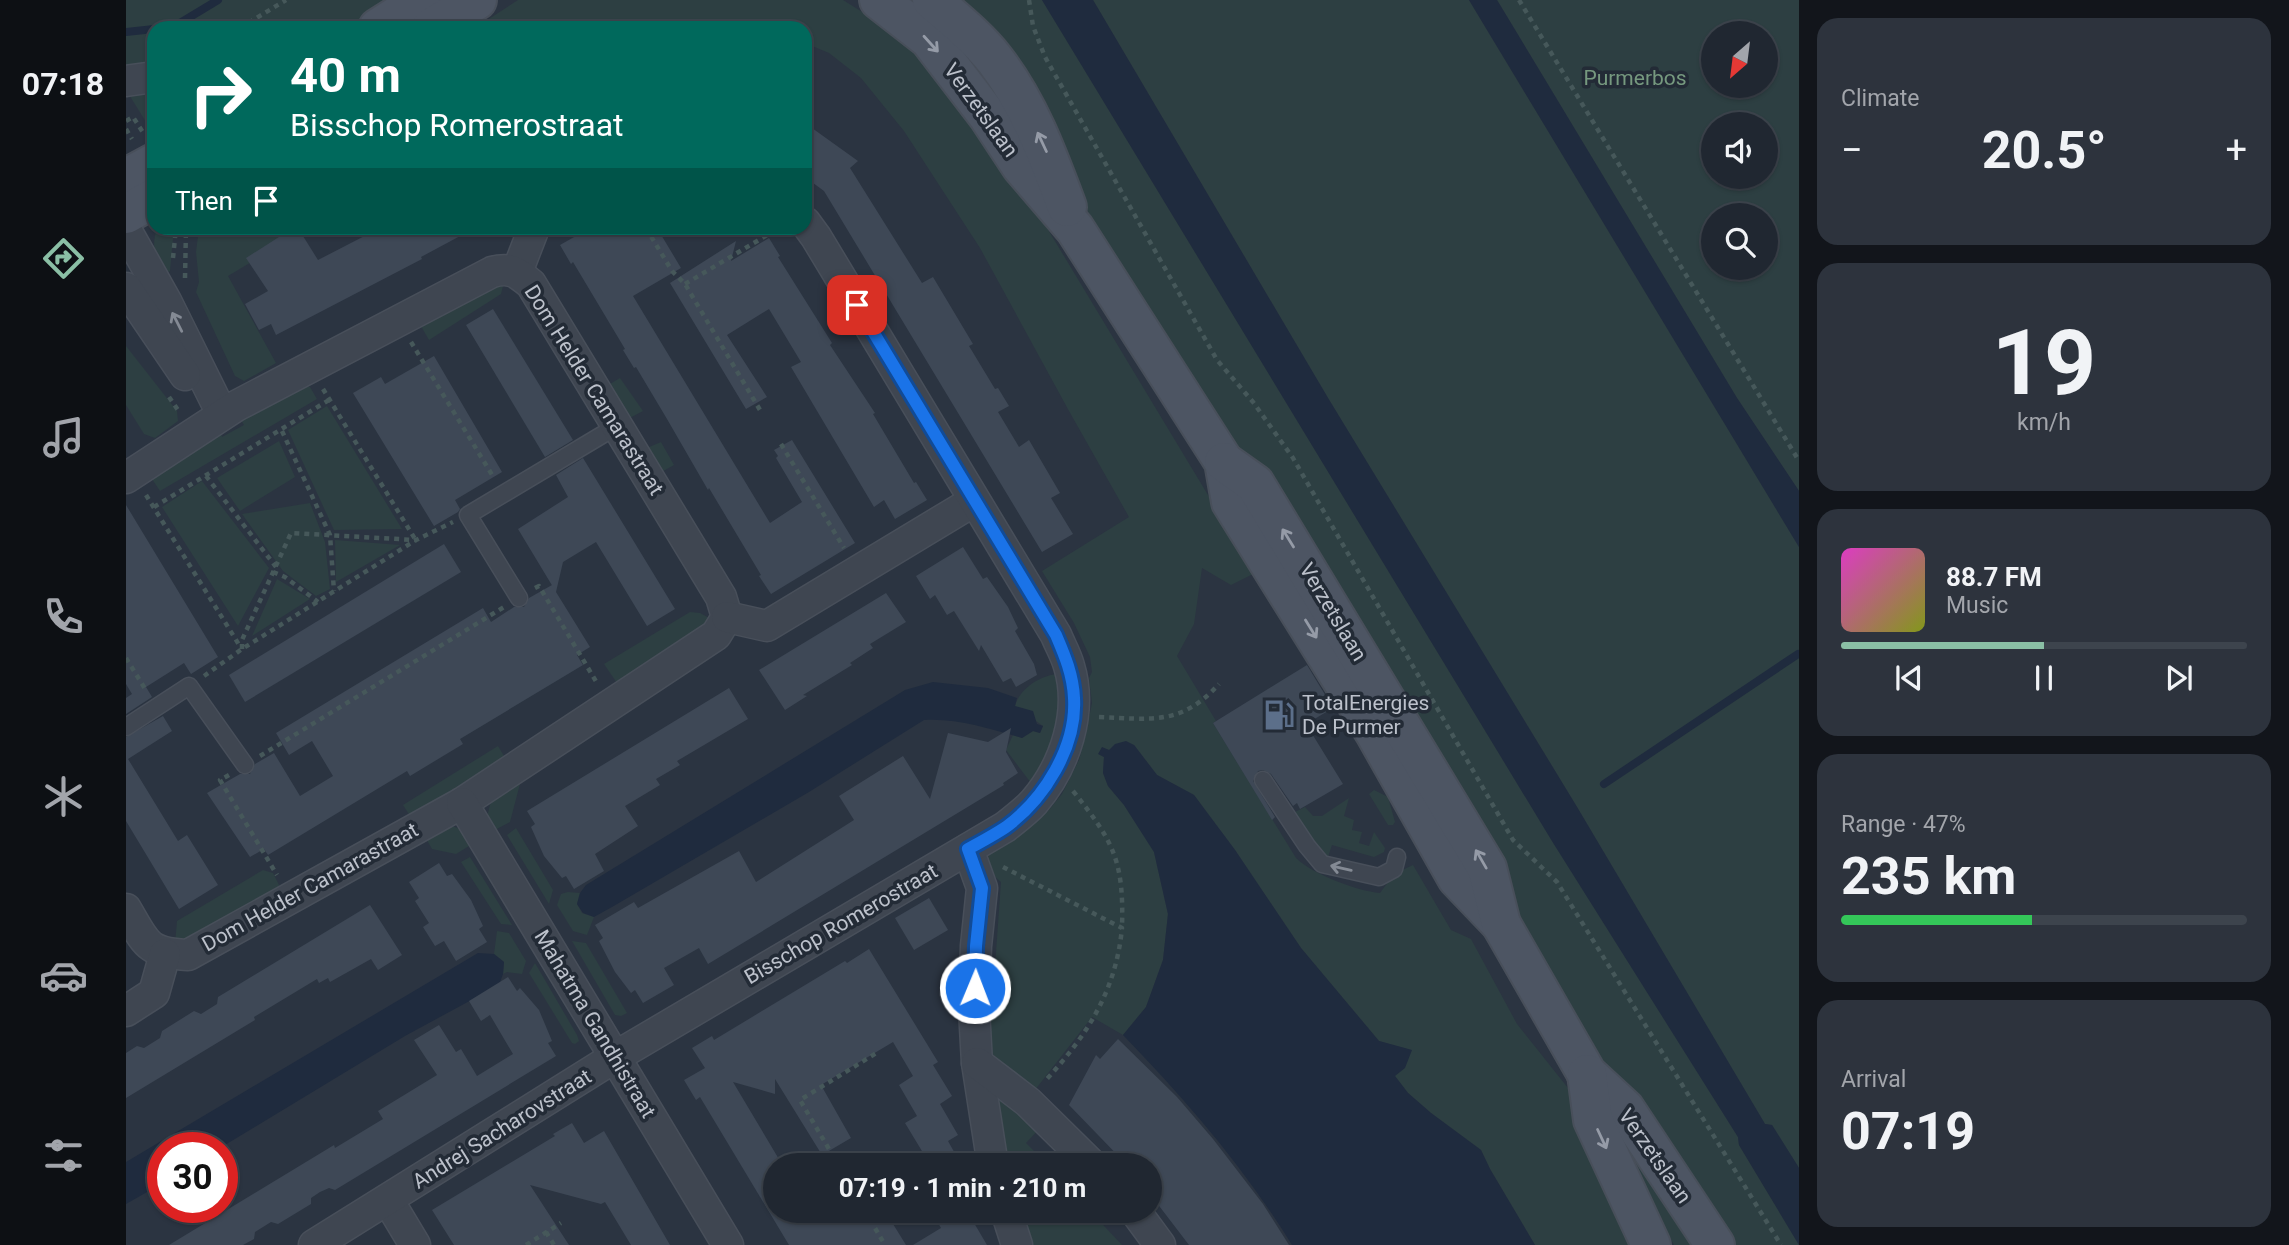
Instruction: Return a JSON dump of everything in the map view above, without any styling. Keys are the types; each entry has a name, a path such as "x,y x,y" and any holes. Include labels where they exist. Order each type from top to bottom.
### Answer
{"main road":[{"path":"389,21 422,0"},
{"path":"442,21 477,0"},
{"name":"Verzetslaan","path":"879,0 929,39 1021,166 1075,229 1224,462 1255,484 1487,868 1502,924 1587,1074 1625,1109 1716,1245"},
{"name":"Verzetslaan","path":"932,0 995,59 1021,98 1046,149 1075,229"},
{"path":"126,178 147,154"},
{"path":"126,214 147,202"},
{"name":"Verzetslaan","path":"1587,1074 1593,1120 1651,1245"}],"street":[{"path":"126,80 147,78"},
{"path":"126,230 166,301 218,416"},
{"name":"Bisschop Romerostraat","path":"615,1057 1005,827 1033,803 1053,775 1072,729 1074,698 1069,666 1056,635 812,232"},
{"path":"517,272 531,235"},
{"name":"Dom Helder Camarastraat","path":"129,475 218,416 492,272 506,269 517,272 531,284 721,597 727,617 716,635 462,803 188,955 165,954"},
{"path":"126,288 218,416"},
{"path":"727,617 766,626 974,501"},
{"name":"Mahatma Gandhistraat","path":"462,803 728,1245"},
{"path":"968,849 982,888 976,946 974,1009 976,1063 991,1153"},
{"path":"126,909 147,945 165,954 154,993 126,1011"},
{"name":"Andrej Sacharovstraat","path":"314,1245 615,1057"},
{"path":"976,1063 1028,1102 1080,1153"},
{"name":"Andrej Sacharovstraat","path":"388,1200 415,1245"},
{"path":"1010,1223 1017,1245"},
{"path":"1144,1223 1160,1245"}],"lane":[{"path":"519,598 468,515 617,426"},
{"path":"126,727 189,686 244,765"},
{"path":"1263,780 1322,864 1379,877 1394,869 1397,857"}],"path":[{"path":"252,21 286,0"},
{"path":"1029,0 1033,26 1045,57 1217,360 1253,402 1293,458 1513,840 1557,882 1781,1245"},
{"path":"1519,0 1799,461"},
{"path":"126,121 133,117 147,144"},
{"path":"650,235 672,271 685,284 760,410"},
{"path":"685,284 767,235"},
{"path":"398,321 504,494"},
{"path":"310,367 416,540"},
{"path":"154,508 330,400"},
{"path":"282,431 330,536 334,591"},
{"path":"781,444 858,571"},
{"path":"129,475 154,508 242,649"},
{"path":"206,476 275,570 318,601"},
{"path":"189,686 242,649 416,540 468,515"},
{"path":"242,649 242,640 291,533 416,540"},
{"path":"291,898 220,780 519,598 539,586 611,704"},
{"path":"126,657 157,707"},
{"path":"1073,716 1157,719 1183,714 1206,699 1219,684"},
{"path":"1028,1102 1066,1059 1107,994 1119,955 1122,928 1120,870 1112,845 1067,785 1053,775"},
{"path":"968,849 1122,928"},
{"path":"831,1153 800,1100 878,1052"},
{"path":"526,1245 561,1223"},
{"path":"872,1223 885,1245"},
{"path":"546,1232 554,1245"}],"green space":[{"path":"126,0 409,0 376,21 147,21 147,70 126,72"},
{"path":"518,0 843,0 888,28 949,87 1032,203 1255,573 1231,585 1202,568 1194,624 1177,656 1216,721 1213,723 1296,858 1303,864 1335,881 1380,893 1394,874 1413,865 1451,930 1471,939 1517,1024 1568,1088 1641,1245 1535,1245 1481,1150 1431,1113 1408,1093 1394,1075 1411,1050 1379,1041 1301,948 1194,795 1157,775 1134,745 1109,750 1102,748 1099,754 1104,757 1103,773 1108,786 1124,805 1154,852 1168,914 1163,960 1146,1007 1123,1035 1092,1017 1031,1095 984,1047 983,1013 992,1009 1001,882 989,869 989,852 1048,811 1062,794 1079,760 1092,703 1090,657 1074,623 1042,571 1129,517 980,248 904,131 861,78 829,53 812,46 812,21 486,21"},
{"path":"947,0 1042,0 1552,841 1738,1137 1739,1145 1799,1245 1718,1245 1552,979 1223,438 1146,318 1007,65"},
{"path":"1093,0 1469,0 1799,547 1799,1168 1772,1125 1765,1124 1577,807 1328,398"},
{"name":"Purmerbos","path":"1497,0 1799,0 1799,491 1737,398"},
{"path":"147,90 147,124 128,93"},
{"path":"155,235 173,235 170,271 163,275 155,252"},
{"path":"198,235 296,235 228,276 276,363 244,381 235,376 196,292 199,282 196,252"},
{"path":"504,282 501,294 429,340 418,321"},
{"path":"126,346 177,411 178,421 155,438 144,434 126,405"},
{"path":"620,378 643,411 626,420 605,387"},
{"path":"297,384 310,387 317,399 160,491 148,473 219,426 222,437 244,425 238,414"},
{"path":"327,406 402,529 334,530 288,430"},
{"path":"279,441 295,477 240,511 217,478"},
{"path":"661,442 674,465 658,474 642,450"},
{"path":"202,481 269,568 238,626 162,507"},
{"path":"310,503 325,542 330,589 316,596 283,571 242,514"},
{"path":"335,540 400,545 336,582"},
{"path":"277,579 310,599 252,636"},
{"path":"690,612 700,613 711,619 706,629 619,686 604,664"},
{"path":"1057,674 1060,714 1052,744 1031,783 1006,750 1013,735 1022,738 1033,731 1040,733 1043,726 1015,706 1021,694 1032,684"},
{"path":"498,746 507,761 412,819 403,805"},
{"path":"521,780 510,822 491,832 487,817 491,801"},
{"path":"1374,790 1388,797 1395,822 1393,825 1388,825 1369,794"},
{"path":"1349,798 1344,816 1354,820 1352,830 1362,832 1359,843 1369,846 1374,832 1385,848 1384,852 1374,857 1332,845 1327,860 1293,813 1305,807 1313,816 1322,816"},
{"path":"446,826 462,830 474,843 456,854 432,849 424,835"},
{"path":"516,828 553,890 549,904 507,835"},
{"path":"470,857 512,925 501,924 461,862"},
{"path":"263,870 273,873 282,891 184,945 175,944 177,921"},
{"path":"580,893 577,904 582,913 594,917 587,935 573,931 557,905 561,894"},
{"path":"497,931 509,933 526,961 522,974 503,974 504,962 494,954"},
{"path":"572,941 586,943 627,1013 615,1015"},
{"path":"535,963 577,1035 579,1041 575,1044 529,973"},
{"path":"1000,1100 1009,1101 1043,1125 1026,1143 1036,1153 998,1153 991,1111"},
{"path":"1603,1111 1703,1245 1674,1245"},
{"path":"1017,1223 1101,1223 1122,1245 1027,1245"}],"water":[{"path":"1042,0 1093,0 1328,398 1577,807 1765,1124 1772,1125 1799,1168 1799,1245 1739,1145 1738,1137 1552,841"},
{"path":"1469,0 1497,0 1737,398 1799,491 1799,547"},
{"path":"933,682 988,688 1017,698 1015,706 1033,711 1037,724 1043,726 1040,733 1033,731 1022,738 962,722 924,720 809,792 594,917 583,913 577,904 586,885 905,690"},
{"path":"1126,741 1134,745 1157,775 1194,795 1301,948 1379,1041 1412,1050 1405,1068 1395,1076 1408,1093 1431,1113 1481,1150 1535,1245 1292,1245 1254,1188 1213,1135 1123,1035 1146,1007 1163,960 1168,914 1154,852 1124,805 1108,786 1103,773 1104,757 1098,754 1102,747 1109,750 1115,744"},
{"path":"478,953 494,954 504,962 499,985 405,1036 238,1137 238,1132 177,1132"},
{"path":"147,1150 147,1192 126,1204 126,1162"}],"building":[{"path":"812,128 858,161 850,168 922,283 933,277 973,344 969,346 995,389 998,388 1009,406 998,412 1019,447 1029,440 1060,493 1051,498 1073,534 1042,552 824,191 812,182"},
{"path":"282,235 302,235 318,260 366,235 462,235 421,257 422,259 276,335 271,324 259,330 245,304 268,291 246,258"},
{"path":"578,235 661,235 681,268 633,296 770,523 802,502 774,450 792,440 855,543 771,594 636,367 634,368 623,350 625,349 573,262 571,264 560,245"},
{"path":"769,238 832,343 830,345 927,500 895,519 884,500 874,507 791,367 801,362 769,309 727,335 767,397 746,409 670,283 736,241 731,261"},
{"path":"493,309 573,440 545,457 466,325"},
{"path":"434,356 502,472 455,500 460,509 458,512 434,526 353,393 381,377 385,384"},
{"path":"583,458 675,609 647,626 596,542 563,562 556,592 590,647 577,655 583,665 460,739 463,744 410,776 407,771 268,855 264,849 250,857 207,793 240,774 250,774 255,764 274,753 300,796 333,776 312,741 289,755 276,733 483,608 491,622 514,607 524,607 529,598 552,585 518,529 568,497 556,475"},
{"path":"126,505 218,657 191,674 184,663 146,687 152,697 126,714 126,698 132,694 126,684"},
{"path":"444,544 461,572 245,702 229,675"},
{"path":"963,547 983,579 987,577 1008,607 1018,628 1015,631 1034,664 1037,675 1016,687 1011,678 1003,682 981,645 979,651 954,611 947,615 935,595 930,599 916,576"},
{"path":"886,593 906,622 870,644 873,648 850,663 852,665 803,695 807,696 785,710 759,670"},
{"path":"1307,665 1333,708 1306,724 1343,784 1300,809 1297,803 1293,806 1271,774 1258,771 1253,781 1275,817 1272,820 1213,723"},
{"path":"729,688 748,719 677,761 680,765 656,779 660,785 625,806 638,826 595,854 604,871 574,889 566,876 562,878 544,856 531,827 535,824 527,811"},
{"path":"163,716 172,731 128,759 178,841 187,835 218,885 179,909 126,821 126,737"},
{"path":"1011,728 1006,752 1018,773 1003,783 1004,785 708,964 699,948 664,968 674,985 643,1003 635,990 631,993 615,972 599,941 603,938 595,925 634,902 638,908 739,851 756,882 854,820 839,796 903,756 930,799 948,733 988,742"},
{"path":"439,863 447,876 452,874 471,900 483,926 479,929 487,942 456,961 444,941 435,946 423,927 429,923 415,901 419,898 409,882"},
{"path":"929,898 948,930 914,950 895,918"},
{"path":"370,905 402,955 378,970 371,959 330,982 328,978 319,983 317,979 126,1098 126,1053 137,1046 144,1048 160,1038 162,1031 194,1011 201,1014 217,1004 218,997"},
{"path":"869,949 938,1062 933,1065 952,1096 940,1104 958,1135 948,1141 955,1153 923,1153 905,1123 917,1116 899,1085 913,1076 893,1042 821,1085 851,1138 825,1153 821,1153 775,1079 775,1094 733,1082 775,1153 763,1153 763,1202 700,1097 696,1100 684,1080 705,1068 692,1048 712,1036 714,1040 845,961 847,963"},
{"path":"508,977 517,991 520,988 539,1010 552,1041 548,1043 556,1056 335,1190 329,1188 320,1192 311,1198 311,1204 278,1224 271,1222 255,1232 254,1239 243,1245 169,1245 205,1223 238,1223 238,1203 334,1145 335,1148 383,1119 378,1111 437,1075 414,1040 439,1025 456,1052 461,1049 477,1076 513,1054 490,1015 481,1021 469,1001"},
{"path":"1118,1039 1177,1097 1263,1204 1289,1245 1189,1245 1162,1210 1162,1153 1115,1153 1069,1105 1096,1055 1100,1059"},
{"path":"572,1123 584,1143 604,1131 670,1245 631,1245 605,1202 601,1204 530,1185 569,1245 454,1245 432,1210"},
{"path":"776,1223 892,1223 906,1245 789,1245"},
{"path":"938,1223 974,1223 987,1245 913,1245 941,1228"}],"waterway":[{"path":"183,21 218,0"},
{"path":"126,32 147,30"},
{"path":"1604,784 1798,654"}],"place":[{"name":"TotalEnergies De Purmer","path":"1279,715"}],"route":[{"path":"857,305 1056,635 1069,666 1074,698 1072,729 1053,775 1033,803 1005,827 968,849 982,888 975,988"}]}
